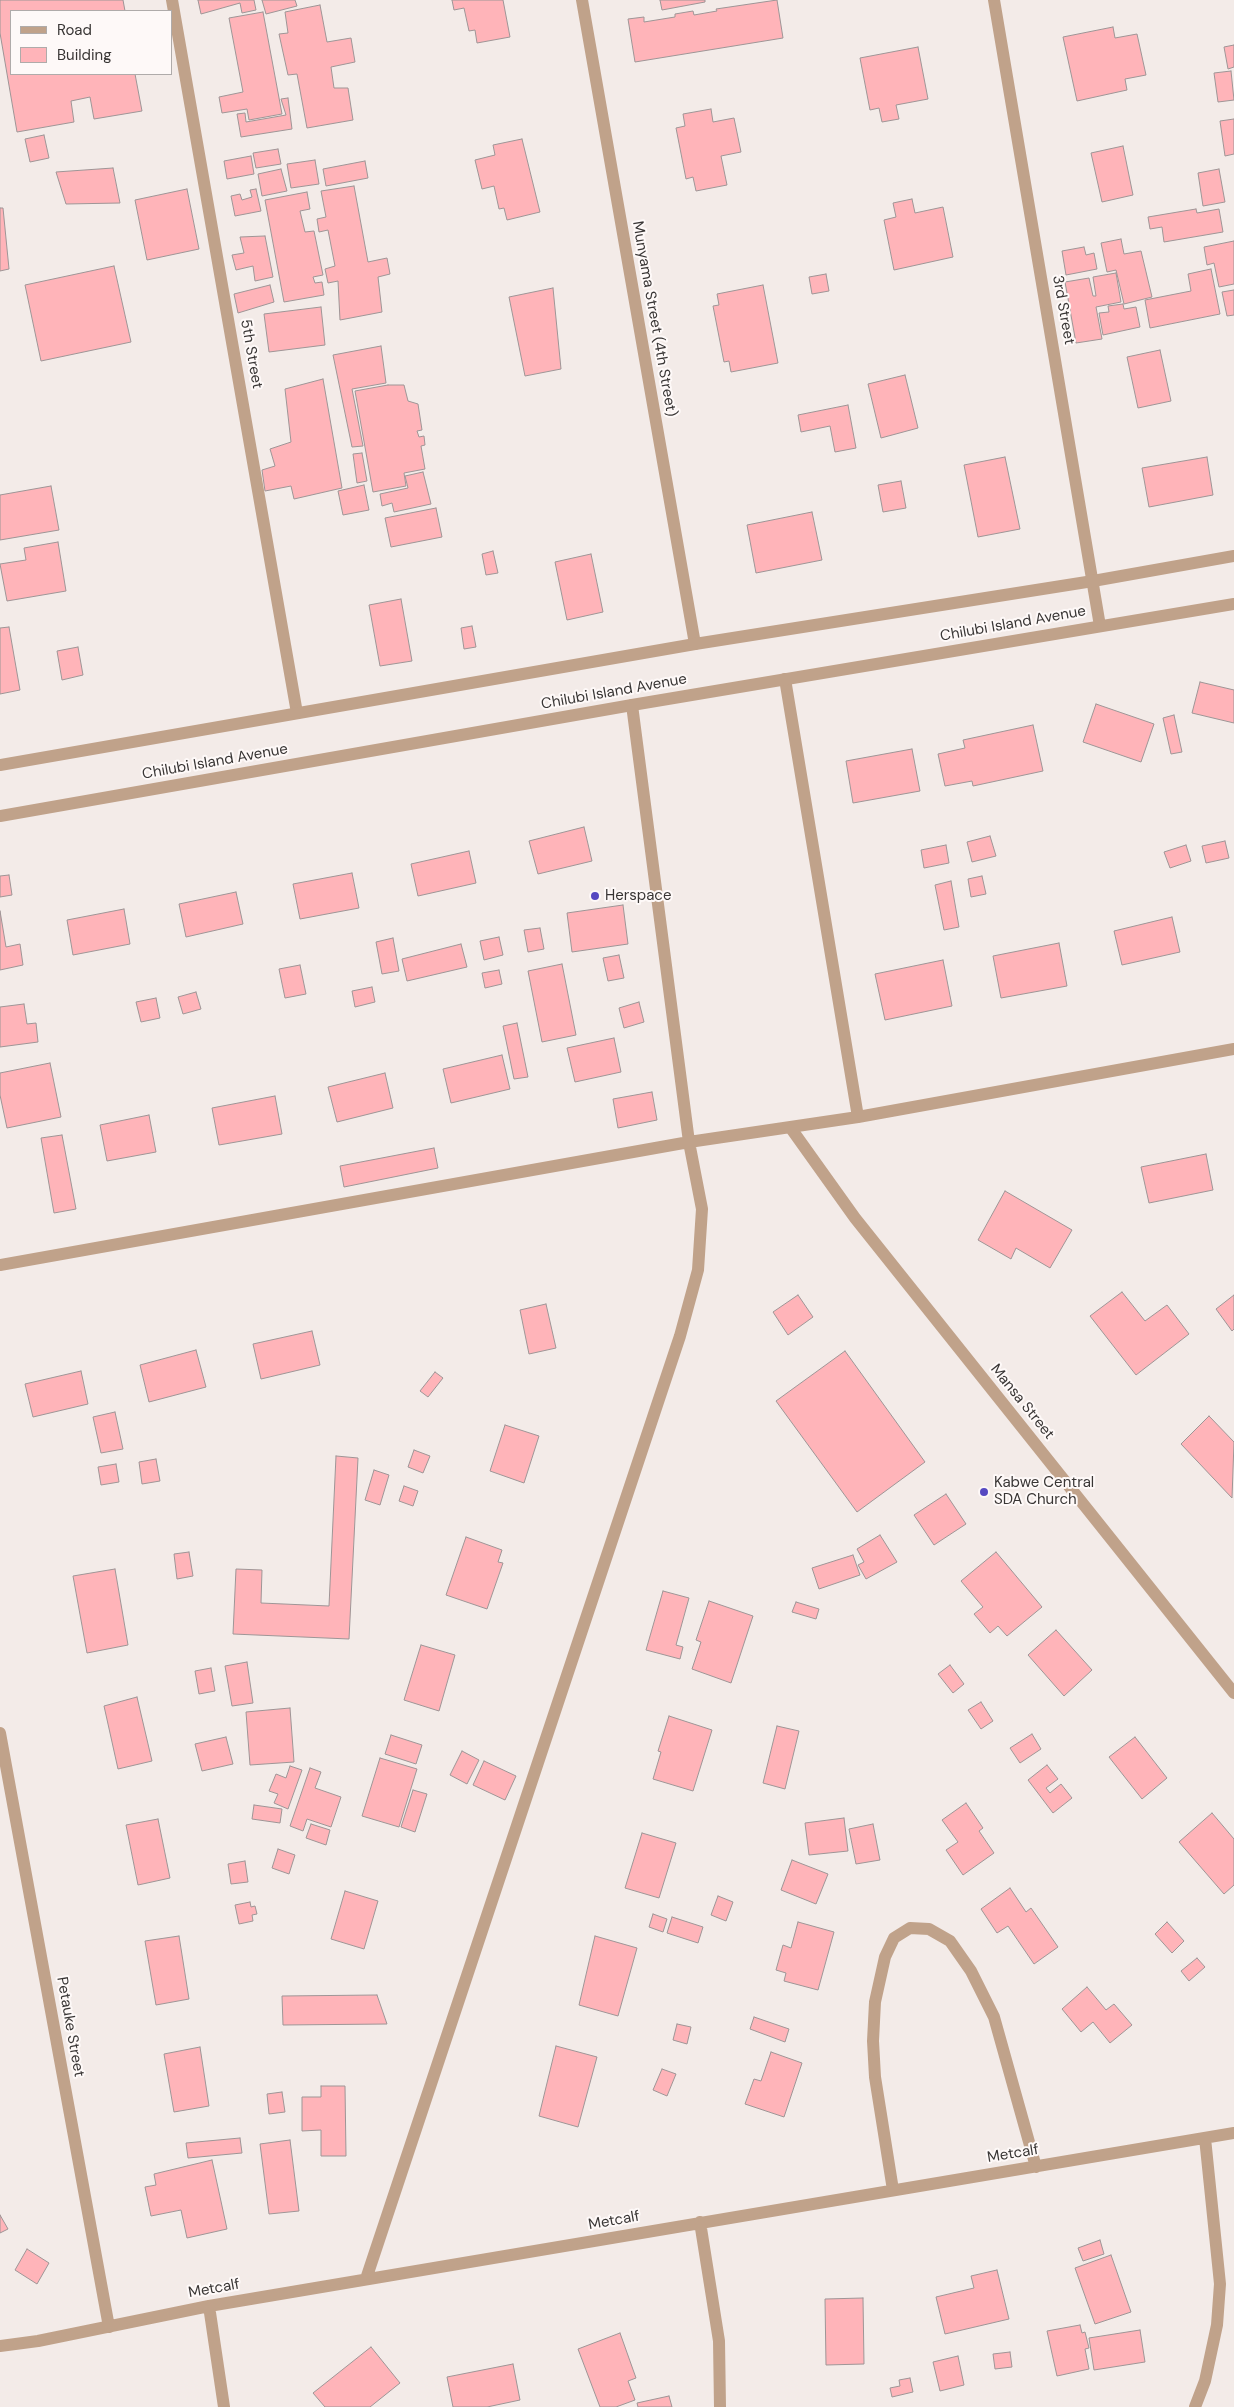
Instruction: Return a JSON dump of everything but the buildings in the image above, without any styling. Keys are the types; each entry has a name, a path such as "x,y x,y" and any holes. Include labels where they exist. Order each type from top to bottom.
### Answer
{"street":[{"name":"5th Street","path":"172,0 297,713"},
{"name":"Munyama Street (4th Street)","path":"582,0 695,644"},
{"name":"3rd Street","path":"994,0 1100,626"},
{"name":"Chilubi Island Avenue","path":"0,765 695,644 1093,581 1234,556"},
{"name":"Chilubi Island Avenue","path":"0,816 632,705 1234,604"},
{"path":"785,680 858,1117"},
{"path":"366,2279 680,1336 698,1270 702,1209 689,1142 632,705"},
{"path":"0,1265 689,1142 858,1117 1234,1049"},
{"name":"Mansa Street","path":"790,1127 855,1218 1234,1693"},
{"name":"Petauke Street","path":"0,1733 109,2327"},
{"path":"893,2190 876,2077 873,2041 876,2002 885,1957 894,1938 910,1928 929,1929 950,1941 971,1971 994,2017 1036,2167"},
{"name":"Metcalf","path":"0,2346 38,2341 209,2306 1234,2133"},
{"path":"1195,2407 1204,2381 1217,2325 1220,2284 1205,2138"},
{"path":"700,2222 719,2341 720,2407"},
{"path":"209,2306 224,2407"}],"place":[{"name":"Herspace","path":"595,896"},
{"name":"Kabwe Central SDA Church","path":"984,1492"}]}
